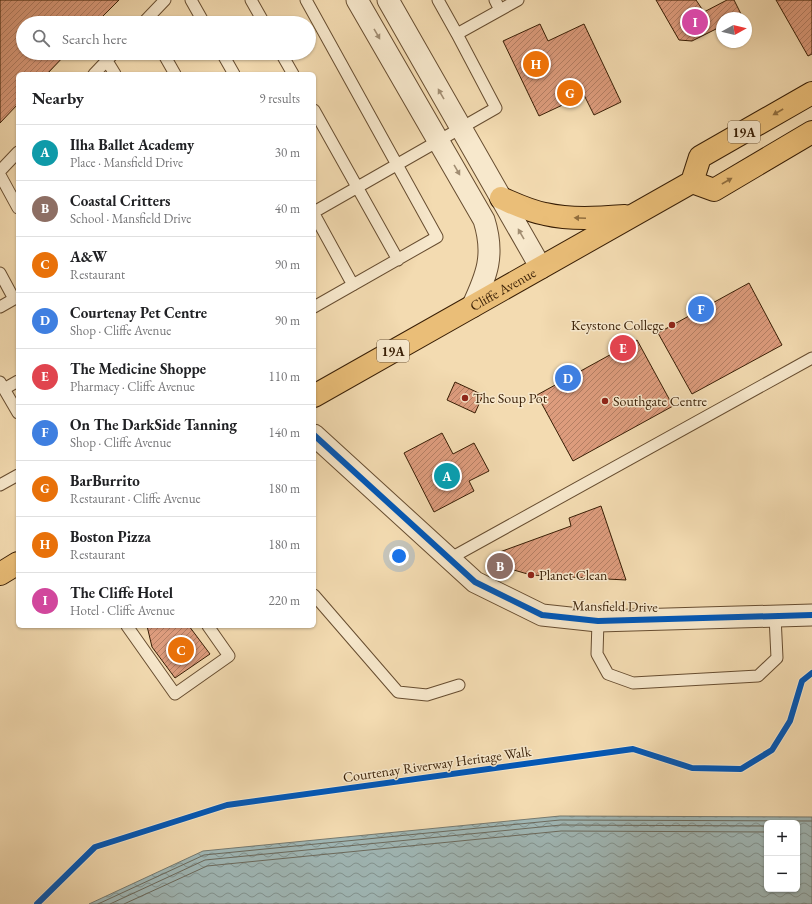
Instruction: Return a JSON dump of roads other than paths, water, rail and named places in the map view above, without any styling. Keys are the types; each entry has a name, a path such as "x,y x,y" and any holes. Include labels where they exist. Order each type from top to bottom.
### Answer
{"main road":[{"name":"19A","path":"812,93 700,157 692,182 714,190 812,132"},
{"name":"Cliffe Avenue","path":"316,395 692,182"},
{"path":"501,198 523,208 560,217 600,218 632,215"},
{"path":"0,574 16,565"}],"street":[{"path":"357,0 484,220 489,234 490,246 484,280 472,307"},
{"path":"388,0 541,268"},
{"name":"Mansfield Drive","path":"316,438 475,582 542,615 598,621 812,615"}],"lane":[{"path":"150,16 164,0"},
{"path":"191,0 200,16"},
{"path":"251,0 260,16"},
{"path":"306,0 315,16"},
{"path":"316,212 496,108 438,0"},
{"path":"457,34 497,5 518,0"},
{"path":"316,18 437,237 316,306"},
{"path":"96,72 108,60"},
{"path":"112,60 115,72"},
{"path":"167,60 174,72"},
{"path":"226,60 233,72"},
{"path":"285,60 292,72"},
{"path":"316,114 398,260"},
{"path":"0,171 16,154"},
{"path":"0,175 16,204"},
{"path":"316,217 353,285"},
{"path":"0,273 16,303 0,308"},
{"path":"449,558 812,358"},
{"path":"16,382 2,385 16,410"},
{"path":"0,485 16,476"},
{"path":"316,597 398,692 426,695 460,685"},
{"path":"598,621 596,654 608,674 633,683 758,676 777,658 775,616"},
{"path":"128,628 174,694 229,656 209,628"}],"water":[{"path":"560,816 812,817 812,904 89,904 203,851"}],"place":[{"name":"The Cliffe Hotel","path":"695,22"},
{"name":"Boston Pizza","path":"536,64"},
{"name":"BarBurrito","path":"570,93"},
{"name":"On The DarkSide Tanning","path":"701,309"},
{"name":"Keystone College","path":"672,325"},
{"name":"The Medicine Shoppe","path":"623,348"},
{"name":"Courtenay Pet Centre","path":"568,378"},
{"name":"The Soup Pot","path":"465,398"},
{"name":"Southgate Centre","path":"605,401"},
{"name":"Ilha Ballet Academy","path":"447,476"},
{"name":"Coastal Critters","path":"500,566"},
{"name":"Planet Clean","path":"531,575"},
{"name":"A&W","path":"181,650"}]}
